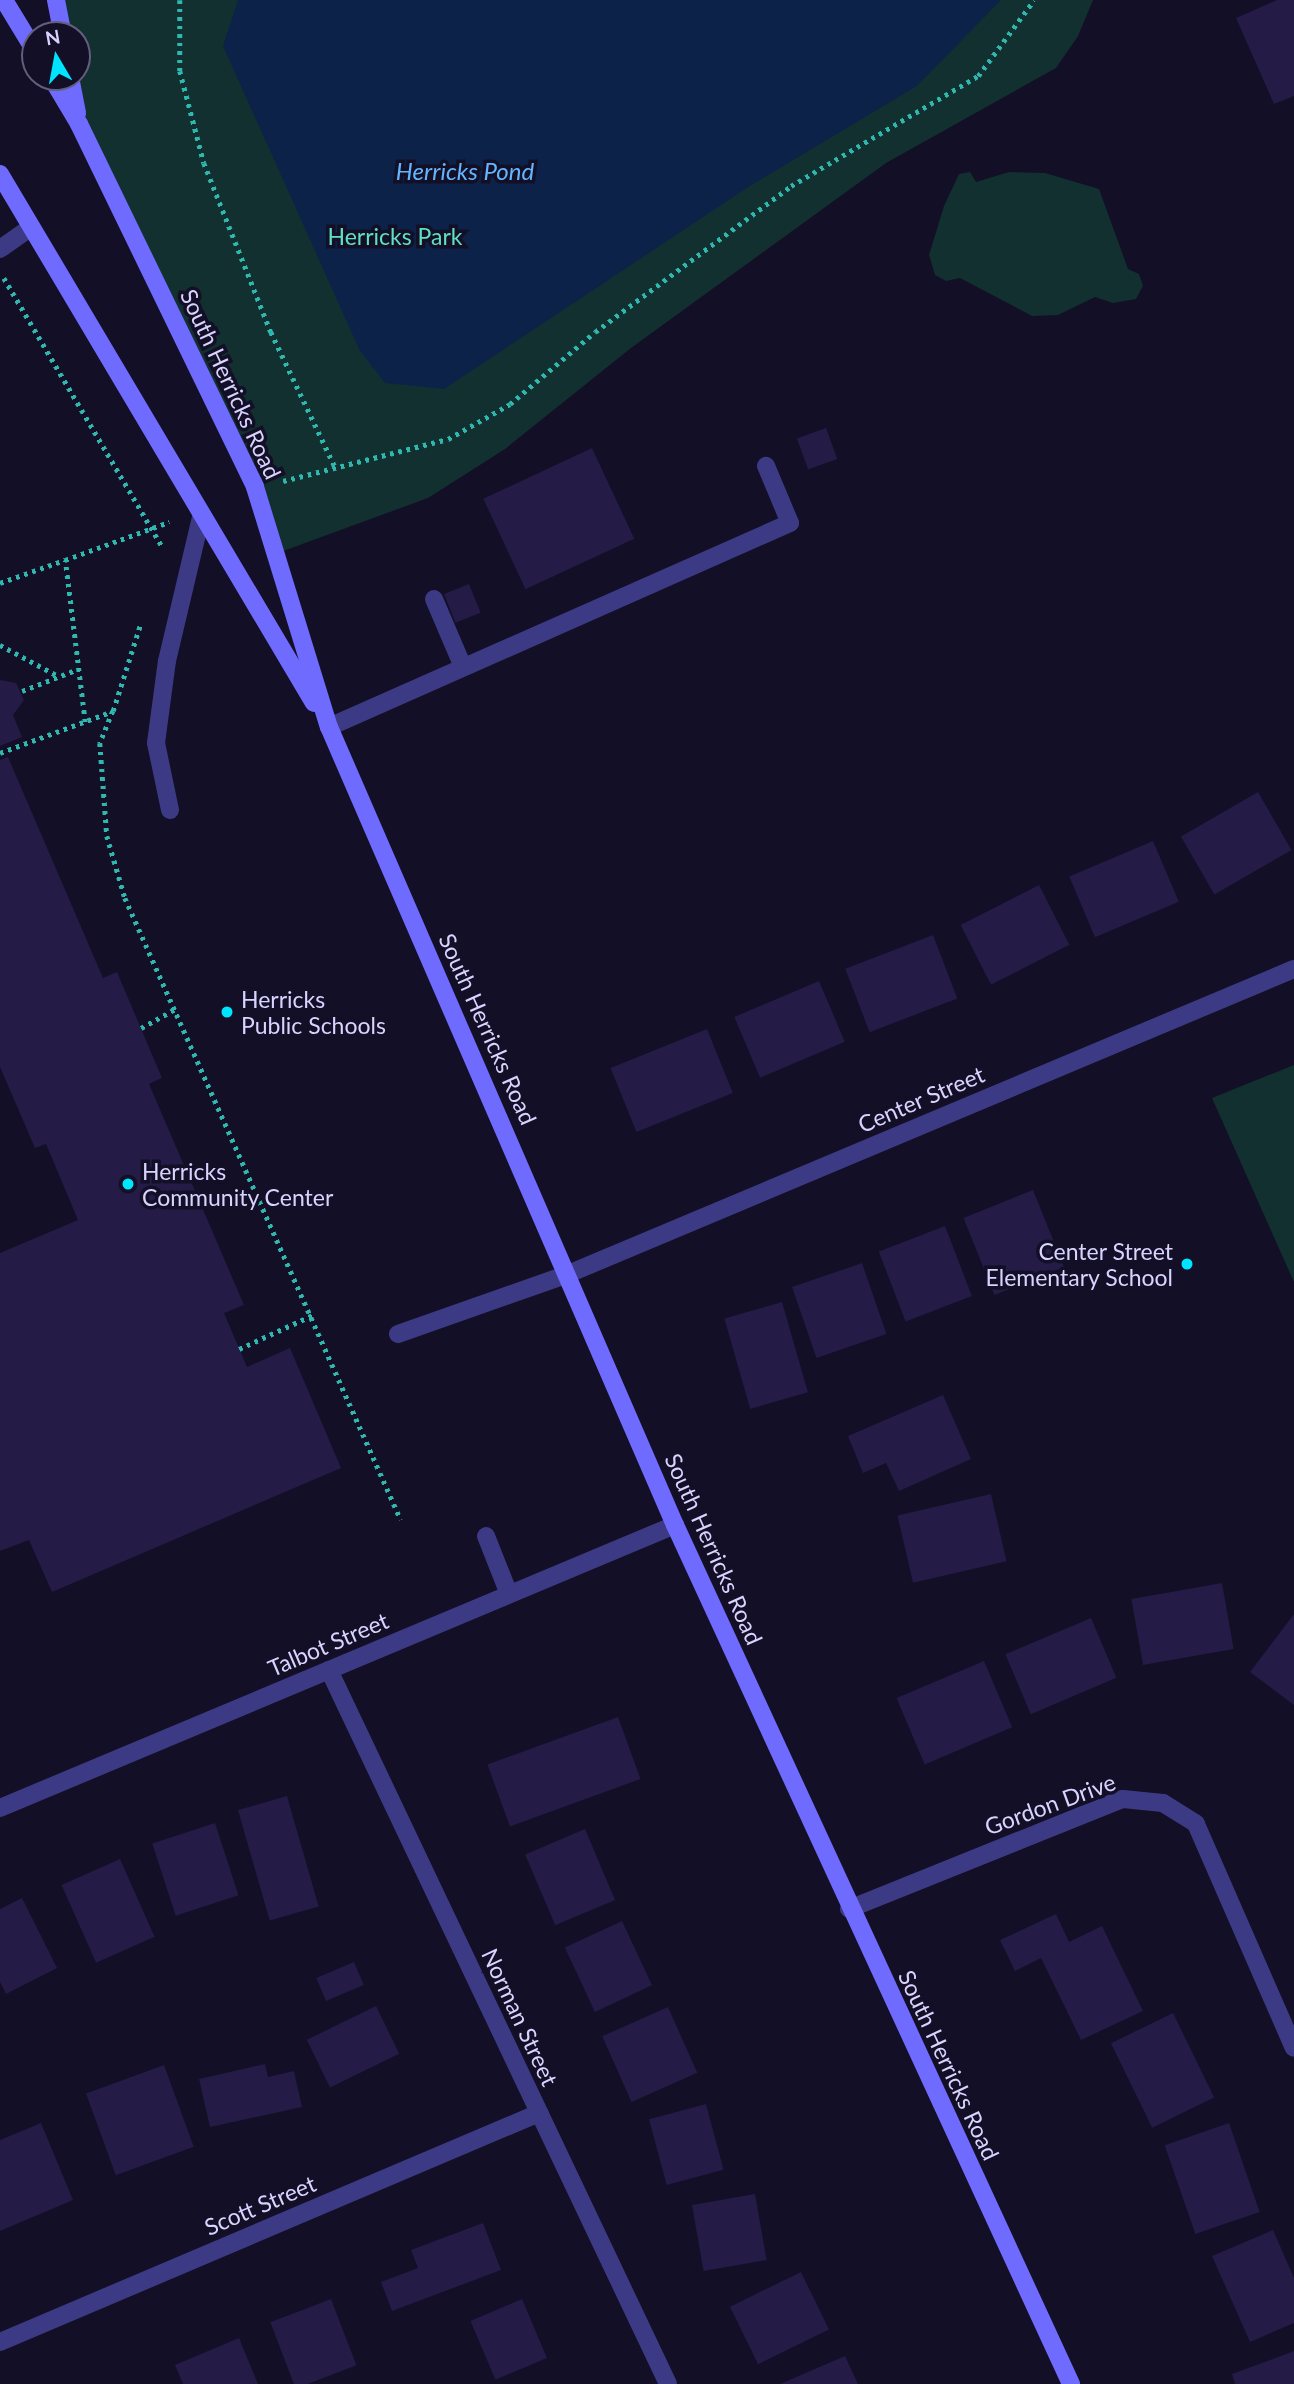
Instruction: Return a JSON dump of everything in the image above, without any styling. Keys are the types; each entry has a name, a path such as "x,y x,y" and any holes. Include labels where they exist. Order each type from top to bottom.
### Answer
{"main road":[{"path":"4,0 21,28"},
{"path":"56,0 60,21"},
{"name":"South Herricks Road","path":"59,91 79,124 255,487 329,727 676,1525 849,1909 1072,2384"},
{"path":"73,91 79,124"},
{"name":"South Herricks Road","path":"0,174 201,517 329,727"}],"street":[{"path":"0,249 31,227"},
{"path":"329,727 790,523 766,466"},
{"path":"170,810 156,743 167,661 201,517"},
{"path":"434,599 463,667"},
{"name":"Center Street","path":"398,1334 568,1274 1294,969"},
{"name":"Talbot Street","path":"0,1808 676,1525"},
{"path":"486,1536 509,1594"},
{"name":"Norman Street","path":"329,1670 668,2384"},
{"name":"Gordon Drive","path":"849,1909 1123,1799 1163,1803 1196,1824 1294,2048"},
{"name":"Scott Street","path":"0,2342 539,2113"}],"path":[{"path":"180,0 180,71 204,163 271,332 335,469"},
{"path":"255,487 448,439 510,404 595,332 792,186 978,76 1034,0"},
{"path":"0,271 168,555"},
{"path":"0,583 149,525 201,517"},
{"path":"0,753 85,722 65,559"},
{"path":"0,645 58,676"},
{"path":"22,691 78,669"},
{"path":"113,711 100,743 107,836 125,898 313,1315 401,1520"},
{"path":"141,1028 174,1010"},
{"path":"239,1349 313,1315"}],"green space":[{"name":"Herricks Park","path":"56,0 1093,0 1078,36 1056,68 886,163 631,348 505,449 428,498 275,554 255,487 79,124 78,91 91,91 91,21 60,21"},
{"path":"970,172 976,182 1009,172 1045,173 1099,189 1128,269 1139,274 1143,286 1136,299 1113,303 1095,297 1058,315 1032,316 960,278 946,281 935,275 929,255 944,206 959,174"},
{"path":"1294,1065 1294,1282 1212,1098"}],"water":[{"name":"Herricks Pond","path":"238,0 1001,0 917,86 750,186 444,389 385,383 360,351 223,46"}],"building":[{"path":"1277,0 1294,0 1294,96 1274,104 1236,18"},
{"path":"826,428 837,459 808,470 797,439"},
{"path":"592,448 634,539 526,589 483,499"},
{"path":"469,584 481,613 456,623 444,594"},
{"path":"0,680 16,683 24,700 13,715 22,737 0,746"},
{"name":"Herricks Community Center","path":"8,757 103,978 117,972 162,1078 149,1084 244,1305 224,1313 247,1367 290,1348 341,1468 52,1592 29,1540 0,1551 0,1253 78,1220 46,1144 35,1148 0,1067 0,760"},
{"path":"1258,792 1292,850 1214,895 1181,837"},
{"path":"1153,841 1179,902 1095,937 1069,877"},
{"path":"1039,885 1069,945 991,985 961,925"},
{"path":"933,935 957,998 870,1032 845,969"},
{"path":"819,981 845,1042 760,1078 734,1017"},
{"path":"707,1029 733,1093 636,1132 611,1068"},
{"path":"1033,1190 1064,1267 995,1295 963,1218"},
{"path":"945,1226 972,1296 906,1321 879,1251"},
{"path":"862,1263 886,1334 816,1358 792,1287"},
{"path":"782,1302 808,1392 750,1409 724,1319"},
{"path":"943,1395 971,1459 899,1491 886,1463 863,1473 848,1436"},
{"path":"991,1494 1007,1561 913,1583 897,1516"},
{"path":"1222,1583 1234,1649 1143,1665 1131,1599"},
{"path":"1294,1614 1294,1705 1250,1672"},
{"path":"1091,1618 1116,1678 1031,1714 1005,1654"},
{"path":"984,1661 1012,1727 925,1764 897,1698"},
{"path":"618,1717 641,1779 510,1827 487,1765"},
{"path":"287,1796 319,1907 270,1921 238,1810"},
{"path":"215,1823 238,1895 176,1916 152,1843"},
{"path":"585,1829 615,1900 555,1925 525,1854"},
{"path":"120,1859 155,1937 96,1963 62,1885"},
{"path":"22,1898 57,1968 6,1994 0,1982 0,1909"},
{"path":"1056,1914 1069,1942 1102,1926 1143,2011 1081,2040 1041,1958 1015,1971 1000,1940"},
{"path":"622,1921 652,1985 595,2012 565,1948"},
{"path":"354,1962 364,1985 326,2001 316,1978"},
{"path":"376,2006 399,2054 330,2087 307,2040"},
{"path":"668,2007 697,2073 632,2102 602,2036"},
{"path":"1173,2013 1214,2097 1152,2128 1111,2043"},
{"path":"265,2064 268,2077 294,2071 302,2107 210,2127 199,2079"},
{"path":"164,2065 194,2147 116,2175 86,2093"},
{"path":"706,2104 724,2170 667,2185 649,2119"},
{"path":"41,2123 73,2200 0,2231 0,2140"},
{"path":"1229,2123 1260,2212 1195,2234 1165,2145"},
{"path":"755,2194 767,2260 704,2271 692,2205"},
{"path":"483,2223 501,2270 392,2311 381,2282 418,2268 411,2250"},
{"path":"1273,2230 1294,2278 1294,2323 1250,2342 1212,2256"},
{"path":"801,2272 829,2330 758,2364 730,2307"},
{"path":"331,2299 356,2365 308,2384 294,2384 270,2322"},
{"path":"522,2299 547,2358 495,2380 470,2321"},
{"path":"239,2338 258,2384 183,2384 175,2365"},
{"path":"1294,2351 1294,2384 1235,2384 1232,2374"},
{"path":"845,2356 858,2384 780,2384"}],"place":[{"name":"Herricks Public Schools","path":"227,1012"},
{"name":"Herricks Community Center","path":"128,1184"},
{"name":"Center Street Elementary School","path":"1187,1264"}]}
